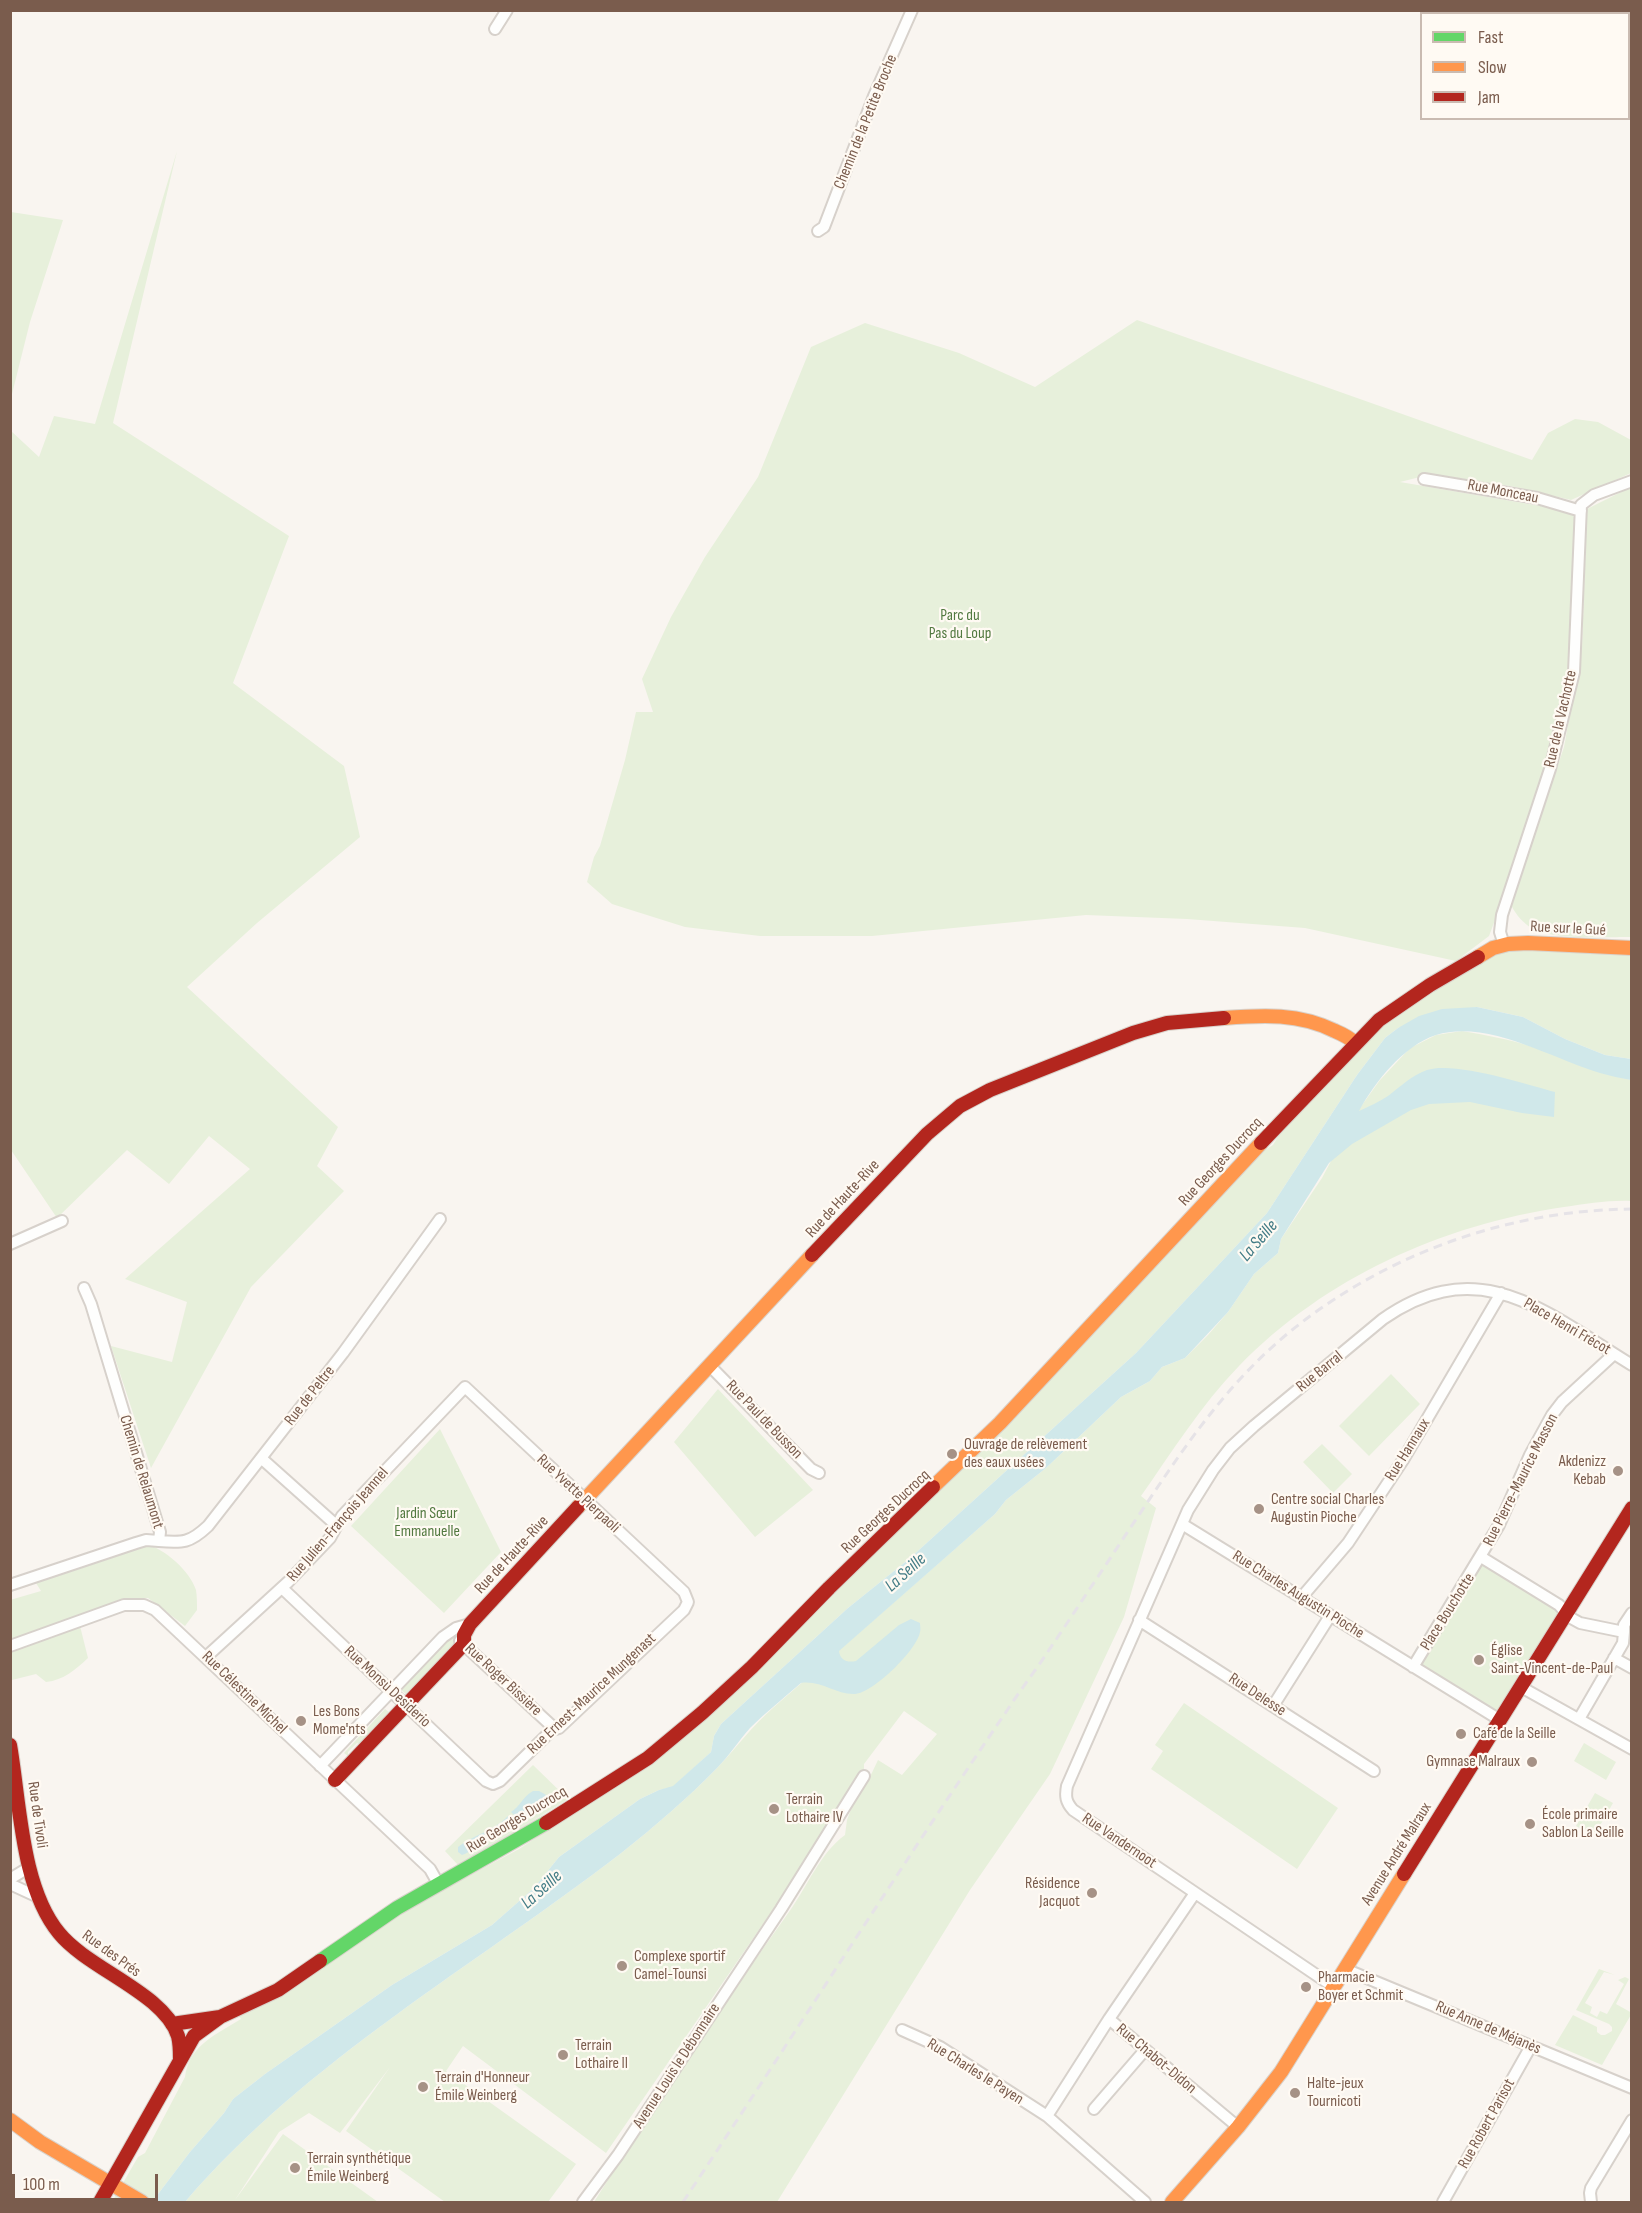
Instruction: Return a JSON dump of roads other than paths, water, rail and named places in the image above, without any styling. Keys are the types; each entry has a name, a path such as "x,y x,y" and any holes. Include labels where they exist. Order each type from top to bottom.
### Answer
{"street":[{"path":"495,29 507,10"},
{"name":"Chemin de la Petite Broche","path":"818,231 824,227 874,96 912,10"},
{"name":"Rue Monceau","path":"1424,479 1537,498 1581,511"},
{"path":"1581,511 1581,505 1585,500 1632,481"},
{"name":"Rue de la Vachotte","path":"1504,945 1500,932 1502,915 1550,769 1574,672 1581,511"},
{"name":"Rue sur le Gué","path":"1504,945 1632,948"},
{"name":"Rue Georges Ducrocq","path":"100,2202 194,2036 220,2017 278,1990 380,1919 517,1841 640,1763 707,1708 761,1658 829,1588 1012,1411 1379,1020 1422,990 1483,953 1504,945"},
{"name":"Rue de Haute-Rive","path":"335,1780 464,1644 464,1635 470,1624 775,1294 927,1134 947,1116 974,1098 1133,1033 1173,1022 1263,1015 1298,1017 1318,1022 1350,1038 1355,1043"},
{"name":"Rue de Peltre","path":"159,1541 186,1541 208,1526 343,1353 440,1218"},
{"path":"10,1244 62,1221"},
{"name":"Chemin de Relaumont","path":"10,1585 146,1540 159,1541 160,1532 91,1304 84,1288"},
{"name":"Rue Barral","path":"1182,1524 1188,1510 1230,1448 1383,1319 1403,1305 1439,1291 1477,1288 1501,1293"},
{"name":"Place Henri Frécot","path":"1501,1293 1539,1309 1632,1365"},
{"name":"Rue Hannaux","path":"1301,1598 1348,1543 1403,1460 1501,1293"},
{"name":"Rue Pierre-Maurice Masson","path":"1481,1557 1552,1415 1562,1402 1614,1354"},
{"name":"Rue Paul de Busson","path":"710,1366 811,1469 819,1473"},
{"name":"Rue Yvette Pierpaoli","path":"465,1387 684,1592 688,1602"},
{"name":"Rue Julien-François Jeannel","path":"206,1656 282,1588 330,1538 336,1525 465,1387"},
{"path":"261,1458 336,1525"},
{"name":"Avenue André Malraux","path":"1172,2202 1238,2127 1276,2078 1632,1508"},
{"name":"Rue Charles Augustin Pioche","path":"1182,1524 1413,1667"},
{"name":"Rue Vandernoot","path":"1182,1524 1067,1786 1065,1796 1068,1804 1074,1810 1334,1987"},
{"name":"Place Bouchotte","path":"1500,1720 1413,1667 1481,1557 1559,1605 1580,1623 1624,1632"},
{"name":"Rue Monsù Desiderio","path":"282,1588 486,1781 493,1784"},
{"name":"Rue Ernest-Maurice Mungenast","path":"493,1784 500,1781 554,1728 559,1728 684,1610 688,1602"},
{"name":"Rue Célestine Michel","path":"10,1646 124,1605 144,1605 164,1617 206,1656 430,1869 439,1885"},
{"path":"1579,1719 1623,1643 1624,1625 1632,1613"},
{"path":"1273,1706 1330,1616"},
{"name":"Rue Delesse","path":"1139,1620 1374,1771"},
{"name":"Rue de Haute-Rive","path":"320,1766 443,1637 470,1624"},
{"name":"Rue Roger Bissière","path":"451,1632 554,1728"},
{"path":"1614,1658 1632,1668"},
{"path":"1521,1687 1632,1749"},
{"name":"Rue de Tivoli","path":"10,1745 28,1868 10,1880"},
{"name":"Avenue Louis le Débonnaire","path":"583,2202 625,2145 781,1909 864,1776"},
{"name":"Rue des Prés","path":"28,1868 38,1897 52,1926 72,1947 161,2009 179,2039 180,2059"},
{"path":"10,1884 38,1897"},
{"name":"Rue Chabot-Didon","path":"1195,1893 1110,2019 1238,2127"},
{"name":"Rue Anne de Méjanès","path":"1345,1969 1632,2088"},
{"name":"Rue Georges Ducrocq","path":"172,2024 220,2017"},
{"path":"1047,2116 1110,2019"},
{"name":"Rue Charles le Payen","path":"902,2030 940,2047 1047,2116 1146,2202"},
{"name":"Rue Robert Parisot","path":"1443,2202 1531,2046"},
{"path":"1095,2109 1146,2050"},
{"path":"10,2120 40,2142 137,2200"},
{"path":"1591,2202 1591,2188 1632,2120"}],"water":[{"name":"La Seille","path":"1477,1007 1523,1017 1565,1039 1605,1055 1631,1059 1631,1080 1600,1073 1520,1043 1477,1032 1456,1031 1436,1035 1412,1047 1391,1066 1373,1088 1359,1111 1385,1098 1416,1075 1439,1068 1472,1071 1555,1092 1554,1117 1470,1102 1429,1104 1411,1110 1352,1144 1329,1163 1281,1239 1278,1253 1254,1274 1228,1312 1185,1358 1162,1367 1150,1381 1121,1397 1046,1468 1006,1500 995,1514 839,1651 844,1660 856,1661 899,1625 911,1619 920,1623 917,1640 903,1659 883,1679 863,1692 855,1694 815,1684 801,1683 750,1728 727,1758 658,1823 564,1896 337,2059 233,2151 185,2202 152,2202 233,2099 392,1985 492,1925 534,1888 559,1857 640,1799 673,1786 711,1752 714,1736 721,1724 848,1608 909,1559 1136,1353 1267,1213 1357,1075 1385,1038 1419,1016 1442,1009"},
{"path":"533,1791 539,1791 550,1797 545,1808 507,1831 494,1834 474,1849 462,1855 458,1852 458,1847 508,1816 512,1819 515,1816 511,1812"}],"railway":[{"path":"683,2202 926,1832 1168,1472 1216,1407 1252,1367 1292,1330 1329,1303 1409,1258 1496,1227 1586,1211 1632,1209"}],"place":[{"name":"Ouvrage de relèvement des eaux usées","path":"952,1454"},
{"name":"Akdenizz Kebab","path":"1618,1471"},
{"name":"Centre social Charles Augustin Pioche","path":"1259,1509"},
{"name":"Église Saint-Vincent-de-Paul","path":"1479,1660"},
{"name":"Les Bons Mome'nts","path":"301,1721"},
{"name":"Café de la Seille","path":"1461,1734"},
{"name":"Gymnase Malraux","path":"1532,1762"},
{"name":"Terrain Lothaire IV","path":"774,1809"},
{"name":"École primaire Sablon La Seille","path":"1530,1824"},
{"name":"Résidence Jacquot","path":"1092,1893"},
{"name":"Complexe sportif Camel-Tounsi","path":"622,1966"},
{"name":"Pharmacie Boyer et Schmit","path":"1306,1987"},
{"name":"Terrain Lothaire II","path":"563,2055"},
{"name":"Terrain d'Honneur Émile Weinberg","path":"423,2087"},
{"name":"Halte-jeux Tournicoti","path":"1295,2093"},
{"name":"Terrain synthétique Émile Weinberg","path":"295,2168"}],"park label":[{"name":"Parc du Pas du Loup","path":"960,625"},
{"name":"Jardin Sœur Emmanuelle","path":"427,1523"}]}
